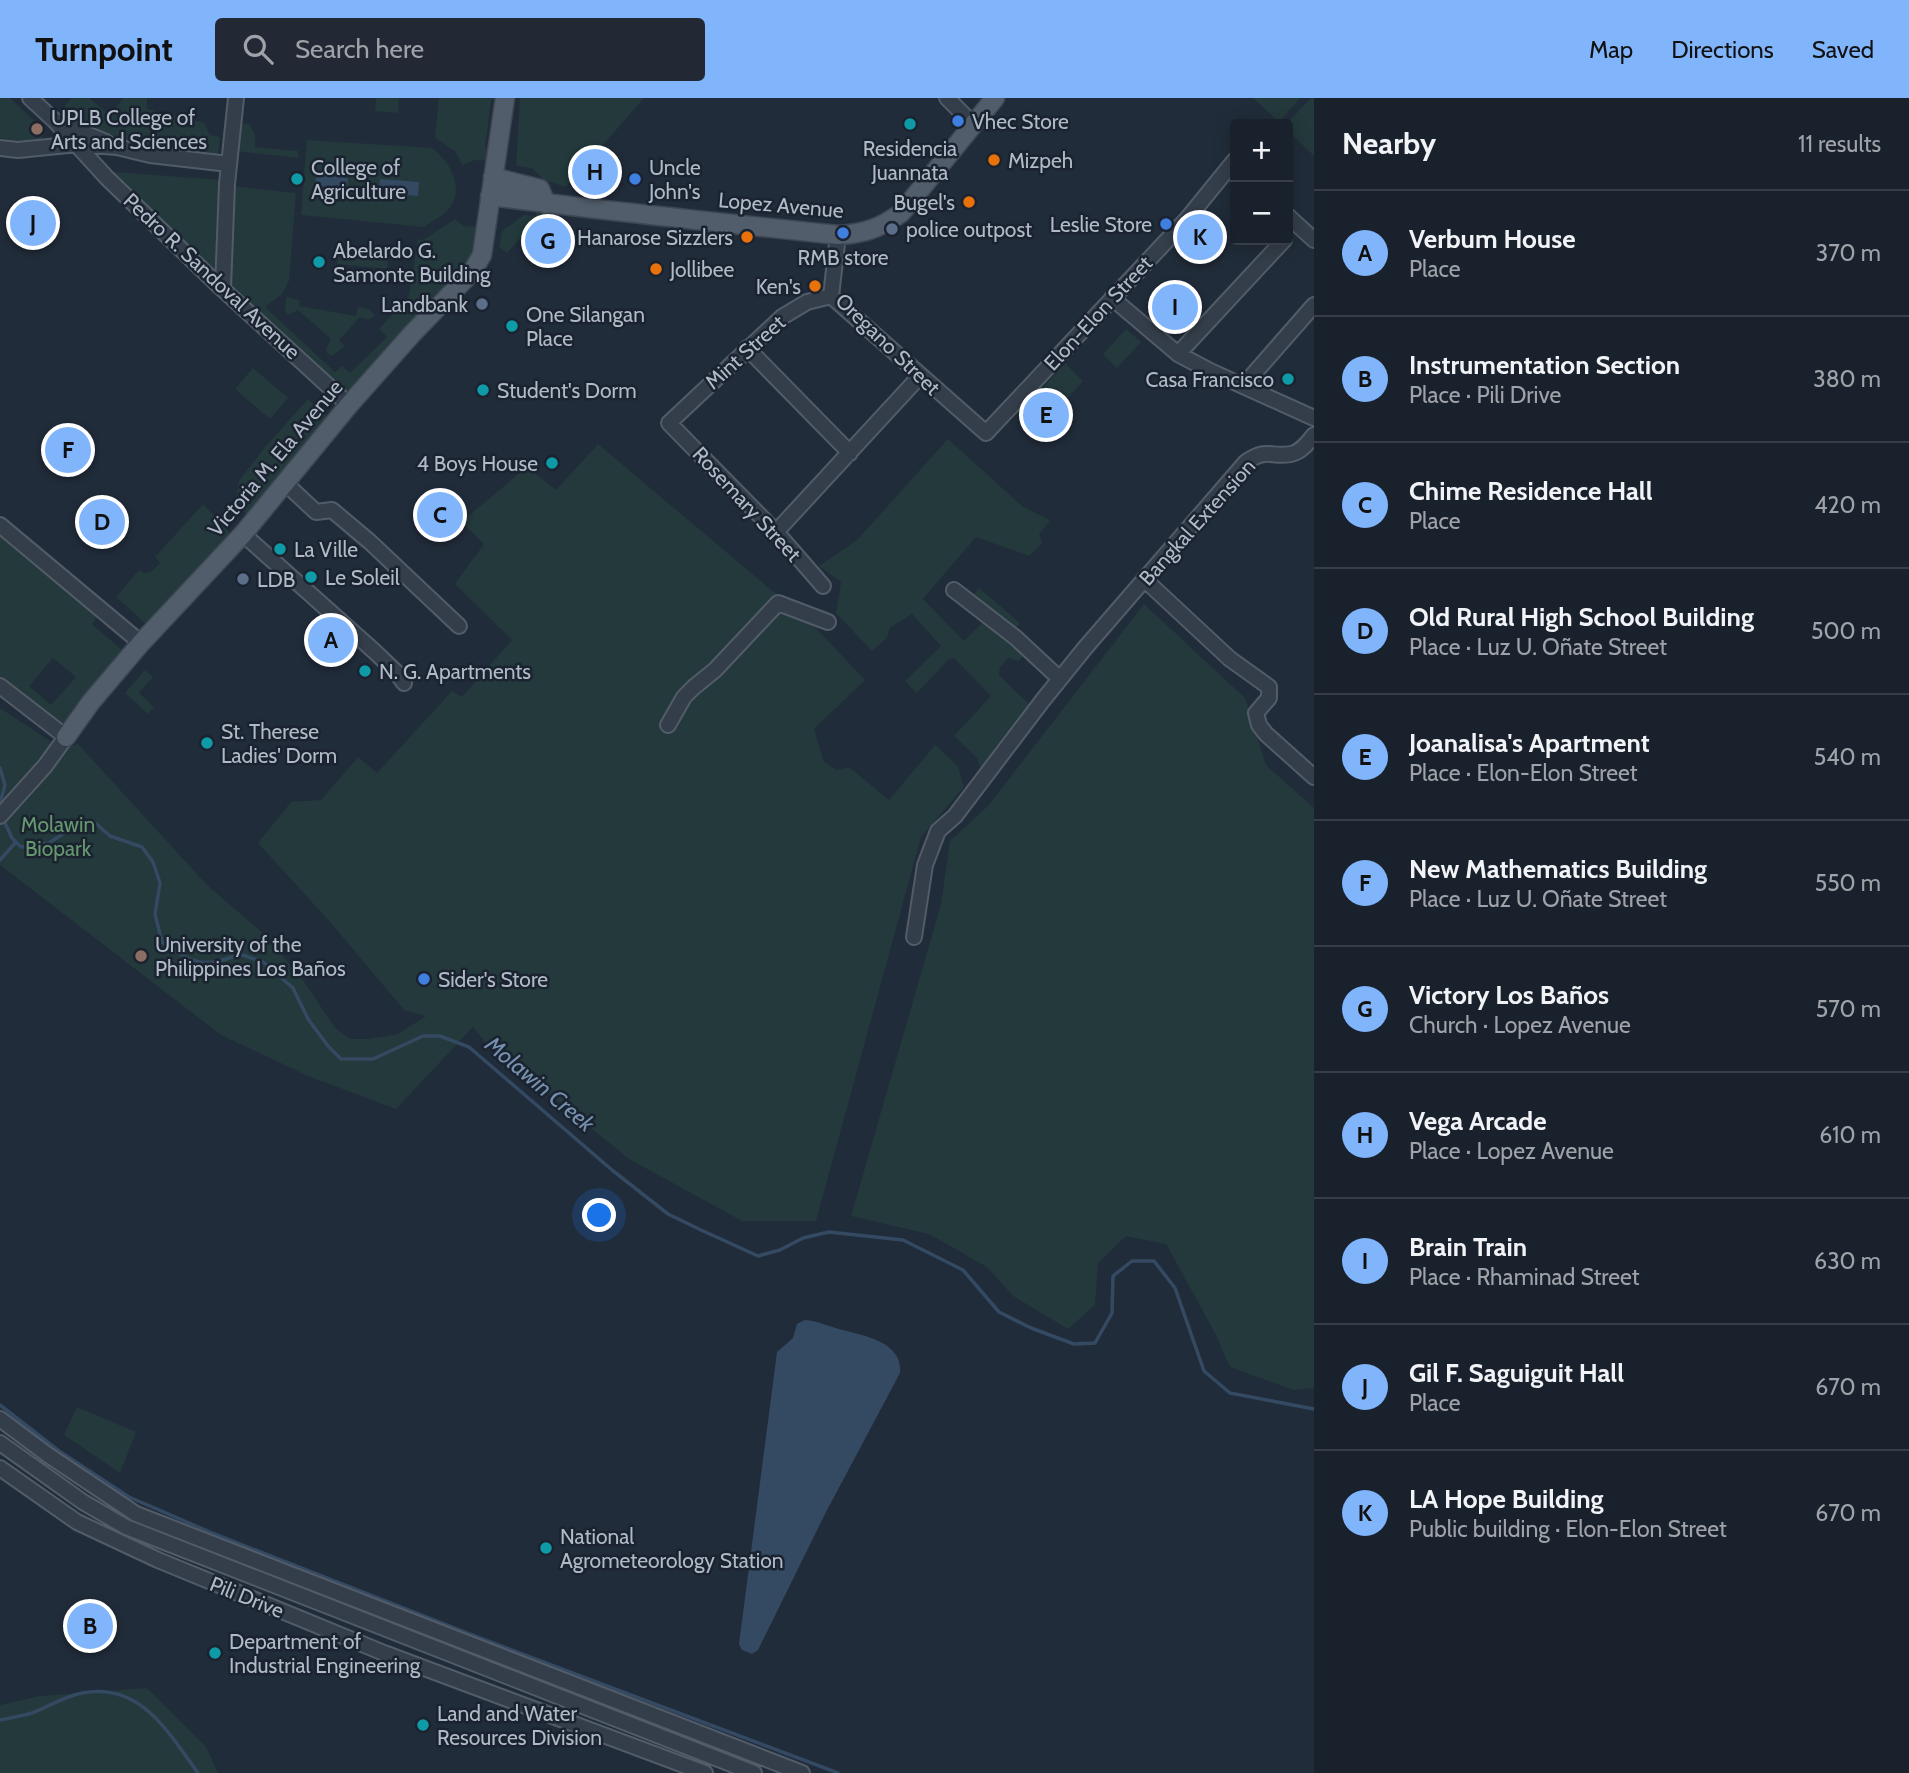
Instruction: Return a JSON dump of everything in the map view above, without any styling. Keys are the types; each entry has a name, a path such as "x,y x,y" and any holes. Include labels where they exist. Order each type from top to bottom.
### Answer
{"main road":[{"name":"Victoria M. Ela Avenue","path":"66,737 91,702 141,643 243,534 349,405 433,310 472,272 482,254 505,98"},
{"name":"Lopez Avenue","path":"490,196 838,235 868,232 901,213 995,98"},
{"path":"493,177 540,189 546,204"}],"street":[{"path":"30,98 55,121 117,147 150,155 229,164"},
{"path":"223,288 229,164 236,98"},
{"path":"947,98 974,125"},
{"name":"Pedro R. Sandoval Avenue","path":"55,121 107,178 349,405"},
{"path":"0,148 18,150 78,144 117,147"},
{"name":"Elon-Elon Street","path":"986,433 1187,219 1230,169"},
{"path":"1293,227 1314,240"},
{"name":"Oregano Street","path":"838,235 831,296 986,433"},
{"path":"1178,354 1279,245"},
{"name":"Mint Street","path":"669,423 747,348 795,307 831,296"},
{"path":"1112,298 1178,354 1314,418"},
{"path":"1244,386 1314,305"},
{"path":"747,348 849,453"},
{"path":"776,532 920,376"},
{"name":"Rosemary Street","path":"669,423 776,532 822,586"},
{"name":"Bangkal Extension","path":"914,937 926,865 938,831 955,816 1060,679 1246,462 1259,453 1291,454 1303,448 1314,435"},
{"path":"285,483 316,512 331,510 370,542 460,626"},
{"path":"0,525 141,643"},
{"path":"243,534 374,651 404,683"},
{"path":"1144,579 1230,659 1269,687 1269,698 1256,712 1259,725 1314,777"},
{"path":"954,590 1016,638 1060,679"},
{"path":"668,725 684,697 715,670 778,603 828,622"},
{"path":"0,686 66,737 45,766 0,816"},
{"path":"0,1419 136,1514 802,1773"},
{"path":"0,1443 83,1502 126,1527 754,1773"},
{"name":"Pili Drive","path":"0,1468 77,1522 158,1560 408,1662 705,1773"}],"green space":[{"path":"0,98 10,98 45,131 41,140 34,143 0,138"},
{"path":"71,98 89,98 110,115 123,98 147,98 147,109 204,123 210,135 220,137 218,155 136,145 96,133 60,113"},
{"path":"240,98 243,98 240,123 249,124 255,134 255,147 298,151 298,158 235,151"},
{"path":"376,98 399,98 398,113 375,111"},
{"path":"439,98 495,98 491,101 485,147 489,155 488,161 475,160 462,165 455,151 435,138"},
{"path":"520,98 644,98 566,187 544,180 532,168 516,166"},
{"path":"1253,98 1300,98 1282,119 1276,119"},
{"path":"1314,98 1314,156 1293,136 1293,119 1291,119"},
{"path":"307,140 432,148 445,160 454,176 456,194 453,203 445,213 424,227 301,215"},
{"path":"102,171 222,180 231,186 296,193 289,281 282,294 265,307 335,372 342,366 350,373 387,337 379,329 409,296 418,239 423,240 455,219 464,226 477,227 473,255 464,270 459,270 349,400"},
{"path":"537,210 545,211 507,253 499,247 502,231 524,215 535,216"},
{"path":"338,255 388,260 387,269 337,264"},
{"path":"286,297 300,300 299,306 356,316 358,307 369,309 375,316 368,320 360,317 339,340 345,346 332,356 326,349 331,339 298,310 288,315 285,311"},
{"path":"1126,329 1141,342 1117,368 1103,354"},
{"path":"1065,363 1083,381 1060,407 1041,390"},
{"path":"253,368 288,398 270,419 235,389"},
{"path":"308,399 330,419 248,517 236,500 239,481"},
{"path":"948,439 1023,507 1050,520 1039,535 1042,543 1029,556 976,537 923,599 964,641 987,618 970,600 979,588 1020,623 1011,634 1028,650 1019,661 1008,658 1000,667 999,675 1034,709 983,774 977,758 954,736 991,696 954,658 948,660 917,693 905,681 941,646 912,614 890,628 887,638 872,651 836,613 841,582 819,566 857,540"},
{"name":"Molawin Biopark","path":"598,444 814,626 865,680 814,729 824,762 837,770 849,767 889,800 935,745 958,766 964,787 921,837 816,1221 742,1221 629,1159 485,1042 473,1027 396,1109 308,1076 221,1035 0,865 0,708 62,749 78,744 207,885 264,934 301,977 335,1028 350,1039 398,1034 426,1016 404,1010 331,923 258,843 291,802 321,800 358,757 377,773 452,691 462,697 512,640 455,584 484,544 461,522 527,467 556,490"},
{"path":"203,504 233,536 161,610 152,629 116,597 139,570 143,573 151,572 160,563 155,557"},
{"path":"0,527 96,608 95,621 92,624 129,656 70,720 59,724 0,677","holes":["53,658 76,677 51,705 29,686"]},
{"path":"1144,604 1245,698 1266,765 1314,808 1314,1388 1293,1390 1230,1367 1215,1333 1166,1244 1126,1236 1098,1263 1095,1305 1068,1329 1013,1296 987,1267 929,1234 851,1216 941,904 950,841 988,806"},
{"path":"145,670 153,677 139,693 154,707 148,714 125,693"},
{"path":"77,1407 136,1432 120,1473 64,1435"},
{"path":"147,1688 206,1747 218,1773 0,1773 0,1705 40,1696"}],"water":[{"path":"316,175 348,178 347,188 315,186"},
{"path":"380,179 419,182 418,196 378,193"},
{"path":"805,1320 881,1342 895,1354 900,1373 826,1512 758,1650 752,1654 742,1650 739,1644 777,1352 793,1338 797,1324"}],"waterway":[{"name":"Molawin Creek","path":"0,768 5,785 0,803"},
{"name":"Molawin Creek","path":"3,819 12,838 21,847 49,843 81,822 93,821 110,836 142,847 153,862 160,883 155,914 162,942 199,962 216,962 240,954 263,962 293,988 308,1019 341,1059 373,1059 423,1036 440,1036 469,1047 612,1170 668,1214 758,1256 780,1250 803,1238 829,1232 903,1240 963,1270 999,1312 1031,1328 1074,1344 1095,1343 1112,1313 1113,1276 1132,1261 1154,1261 1175,1288 1204,1371 1230,1393 1314,1409"},
{"path":"0,860 16,842"},
{"path":"0,1405 59,1451 129,1497 212,1533 472,1635 838,1773"},
{"path":"0,1720 32,1713 76,1694 103,1692 121,1695 137,1703 164,1727 198,1773"}],"place":[{"name":"Vhec Store","path":"958,121"},
{"name":"Residencia Juannata","path":"910,124"},
{"name":"UPLB College of Arts and Sciences","path":"37,129"},
{"name":"Mizpeh","path":"994,160"},
{"name":"Vega Arcade","path":"595,172"},
{"name":"College of Agriculture","path":"297,179"},
{"name":"Uncle John's","path":"635,179"},
{"name":"Bugel's","path":"969,202"},
{"name":"Gil F. Saguiguit Hall","path":"33,223"},
{"name":"Leslie Store","path":"1166,224"},
{"name":"police outpost","path":"892,229"},
{"name":"RMB store","path":"843,233"},
{"name":"Hanarose Sizzlers","path":"747,237"},
{"name":"LA Hope Building","path":"1200,237"},
{"name":"Victory Los Baños","path":"548,241"},
{"name":"Abelardo G. Samonte Building","path":"319,262"},
{"name":"Jollibee","path":"656,269"},
{"name":"Ken's","path":"815,286"},
{"name":"Landbank","path":"482,304"},
{"name":"Brain Train","path":"1175,307"},
{"name":"One Silangan Place","path":"512,326"},
{"name":"Casa Francisco","path":"1288,379"},
{"name":"Student's Dorm","path":"483,390"},
{"name":"Joanalisa's Apartment","path":"1046,415"},
{"name":"New Mathematics Building","path":"68,450"},
{"name":"4 Boys House","path":"552,463"},
{"name":"Chime Residence Hall","path":"440,515"},
{"name":"Old Rural High School Building","path":"102,522"},
{"name":"La Ville","path":"280,549"},
{"name":"Le Soleil","path":"311,577"},
{"name":"LDB","path":"243,579"},
{"name":"Verbum House","path":"331,640"},
{"name":"N. G. Apartments","path":"365,671"},
{"name":"St. Therese Ladies' Dorm","path":"207,743"},
{"name":"University of the Philippines Los Baños","path":"141,956"},
{"name":"Sider's Store","path":"424,979"},
{"name":"National Agrometeorology Station","path":"546,1548"},
{"name":"Instrumentation Section","path":"90,1626"},
{"name":"Department of Industrial Engineering","path":"215,1653"},
{"name":"Land and Water Resources Division","path":"423,1725"}]}
